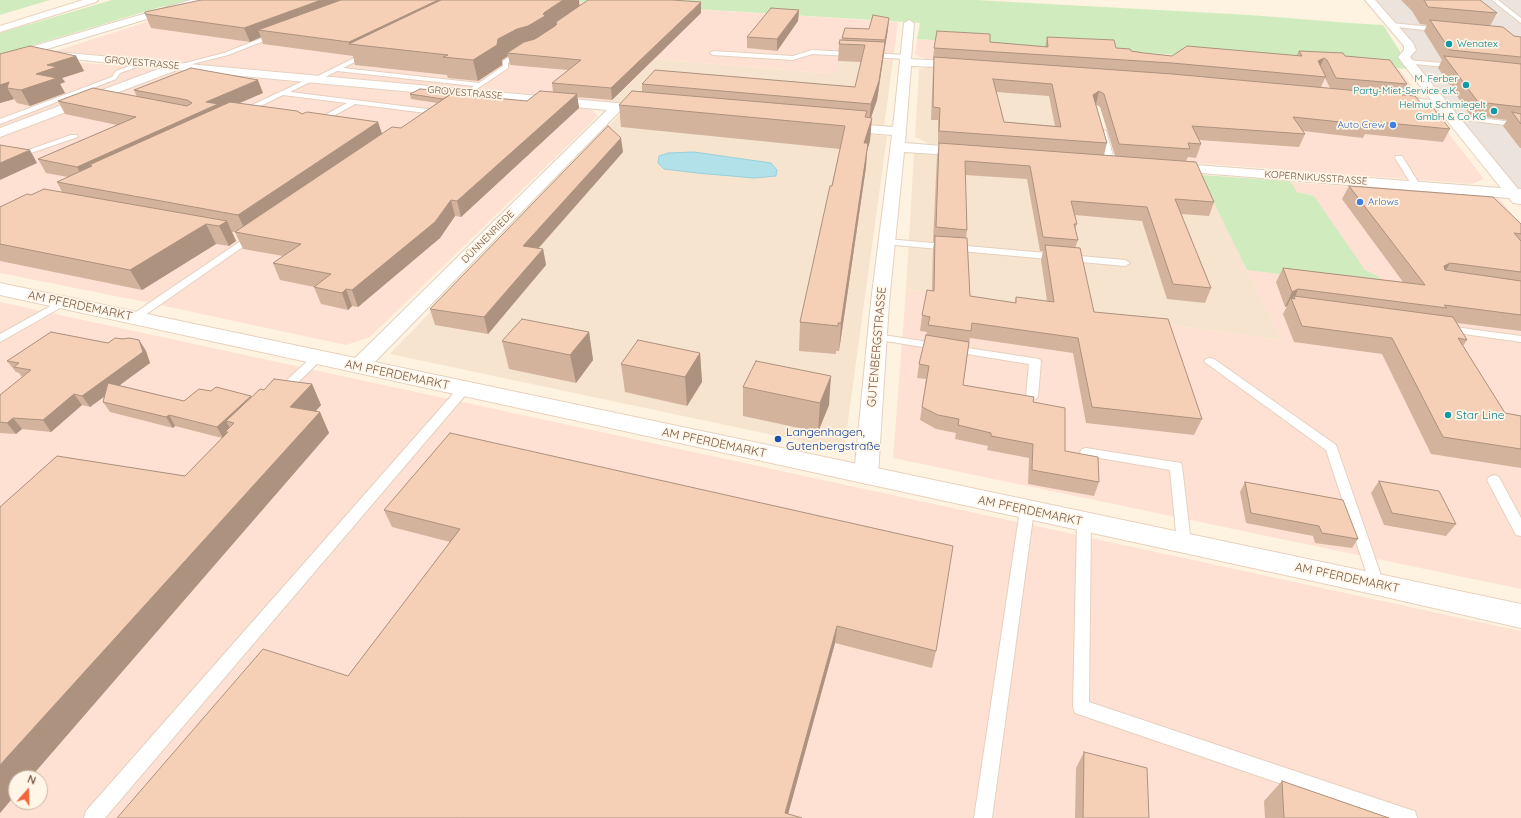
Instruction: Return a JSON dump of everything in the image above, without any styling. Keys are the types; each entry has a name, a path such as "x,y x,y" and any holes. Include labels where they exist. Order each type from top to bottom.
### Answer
{"street":[{"path":"0,21 69,0"},
{"path":"0,29 92,0"},
{"name":"GROVESTRASSE","path":"0,60 201,0"},
{"path":"1370,0 1409,45 1410,50 1404,57 1406,62 1518,196"},
{"name":"GUTENBERGSTRASSE","path":"866,475 877,337 910,23"},
{"name":"GROVESTRASSE","path":"31,51 44,54 664,111"},
{"path":"906,60 973,66"},
{"path":"0,133 177,66"},
{"path":"1381,99 1441,105"},
{"name":"DÜNNENRIEDE","path":"359,366 616,107"},
{"path":"829,126 898,140 984,154"},
{"path":"1095,162 1127,164"},
{"name":"KOPERNIKUSSTRASSE","path":"1158,166 1416,185 1518,196"},
{"name":"AM PFERDEMARKT","path":"0,289 1521,616"}],"lane":[{"path":"1495,0 1521,21"},
{"path":"1391,25 1452,31"},
{"path":"177,66 226,54 286,31"},
{"path":"233,116 315,79 375,49"},
{"path":"468,93 506,67 505,62 523,51 528,50"},
{"path":"712,53 793,58 812,52 906,60"},
{"path":"1406,62 1459,67"},
{"path":"0,122 114,78 118,72 144,63"},
{"path":"335,69 480,86"},
{"path":"282,93 432,112 419,121"},
{"path":"96,97 111,100"},
{"path":"309,128 354,102"},
{"path":"1450,116 1521,125"},
{"path":"1099,121 1111,163"},
{"path":"0,148 28,152 74,137"},
{"path":"1399,158 1416,185"},
{"path":"134,318 261,230"},
{"path":"233,236 248,239"},
{"path":"887,242 1125,263"},
{"path":"0,339 63,302"},
{"path":"1437,328 1521,339"},
{"path":"877,337 1035,361 1032,396"},
{"path":"274,398 317,358"},
{"path":"1210,361 1332,448 1377,584"},
{"path":"93,818 464,389"},
{"path":"1086,452 1176,466 1184,543"},
{"path":"1494,480 1521,531"},
{"path":"983,818 1028,510"},
{"path":"1084,522 1081,707 1408,818"}],"shaded area":[{"path":"553,0 898,22 893,60 840,57 835,74 655,59 611,102 56,51 202,4"},
{"path":"1370,0 1521,0 1521,202 1407,62 1410,50"},
{"path":"917,39 1399,69 1484,179 1472,184 1127,158 1102,71 930,60 915,55"},
{"path":"839,57 893,60 884,127 611,102 655,59 834,74"},
{"path":"33,58 580,108 592,110 598,116 370,337 346,345 160,305 0,273 0,68"},
{"path":"932,66 1086,102 1090,155 929,144 915,137 919,69"},
{"path":"623,111 887,136 844,450 390,354"},
{"path":"914,153 1200,175 1282,340 906,289"},
{"path":"1200,175 1499,198 1521,226 1521,589 893,458 906,289 1282,340"},
{"path":"0,302 1521,631 1521,818 0,818"}],"green space":[{"path":"0,0 50,0 0,15"},
{"path":"112,0 277,0 164,6 0,55 0,33"},
{"path":"553,0 976,0 1250,15 1383,25 1401,53 1398,57 1409,69 917,39 920,23"},
{"path":"1200,175 1290,181 1297,192 1314,196 1365,270 1378,276 1385,287 1247,270"}],"water":[{"path":"694,152 771,163 777,170 776,176 754,178 697,173 664,169 658,163 659,156 668,153"}],"building":[{"path":"201,0 321,0 244,28 145,14 145,12"},
{"path":"341,0 438,0 349,42 258,30"},
{"path":"441,0 563,0 545,12 543,14 545,16 528,26 517,29 498,39 497,45 473,60 443,57 448,55 349,44"},
{"path":"588,0 672,0 701,2 611,88 552,83 581,60 507,53 524,42 535,39 555,26 557,24 556,22"},
{"path":"1424,0 1480,0 1497,13 1428,7"},
{"path":"771,8 799,10 777,39 747,37"},
{"path":"873,15 889,18 885,40 842,38 845,28 869,29"},
{"path":"1430,20 1503,27 1514,36 1521,37 1521,57 1450,50"},
{"path":"937,31 990,34 990,42 1048,47 1047,37 1114,40 1116,48 1172,56 1187,46 1302,56 1299,51 1343,53 1345,56 1390,60 1407,84 1336,78 1327,60 1324,58 1318,61 1326,77 1172,63 934,48"},
{"path":"840,40 885,42 879,81 871,104 642,84 655,70 855,87 865,45 839,44"},
{"path":"30,46 76,56 47,65 57,67 36,74 57,78 21,90 7,88 9,82 0,85 0,54"},
{"path":"1444,56 1521,64 1521,107 1478,102"},
{"path":"934,57 1172,74 1415,96 1422,104 1431,105 1450,129 1367,121 1369,125 1293,117 1305,134 1192,126 1201,144 1188,143 1190,149 1119,144 1104,94 1099,91 1093,95 1107,143 939,131 940,108 933,107","holes":["993,79 1052,84 1061,127 1004,122"]},
{"path":"191,68 258,80 206,102 218,104 77,167 38,159 136,117 58,101 93,88 187,106 192,103 187,100 134,90"},
{"path":"420,89 456,92 443,99 410,94"},
{"path":"540,91 577,94 457,201 451,200 435,222 352,290 346,289 342,293 314,287 331,274 273,263 301,244 235,232 392,127 401,128 451,94 527,101"},
{"path":"632,91 867,111 865,117 872,118 864,143 868,143 841,323 838,323 838,326 800,322 845,126 619,105"},
{"path":"230,102 297,111 302,114 307,112 378,122 238,215 57,182 92,166 89,165"},
{"path":"1512,112 1521,114 1521,124"},
{"path":"608,126 621,138 523,246 543,249 484,317 430,309"},
{"path":"939,143 1196,162 1214,202 1175,199 1211,288 1173,284 1147,207 1071,201 1077,224 1074,224 1078,240 1043,237 1030,166 965,161 967,230 936,227"},
{"path":"0,145 30,150 0,163"},
{"path":"1349,186 1493,197 1521,224 1521,234 1514,233 1521,241 1521,272 1450,263 1444,266 1445,270 1521,281 1521,315 1444,305 1447,308 1298,289 1292,292 1283,268 1425,285"},
{"path":"44,189 227,221 219,226 206,224 130,270 0,244 0,207 27,194 31,195"},
{"path":"935,236 967,238 970,296 1016,303 1016,297 1054,302 1045,245 1080,248 1094,312 1168,319 1202,419 1092,407 1078,338 972,323 971,331 928,325 930,317 922,315 927,290 934,291"},
{"path":"1294,296 1453,317 1467,340 1458,338 1505,413 1521,416 1521,449 1443,437 1392,338 1302,326 1291,298 1295,299"},
{"path":"522,319 589,332 570,355 502,341"},
{"path":"51,332 108,343 115,338 139,340 143,352 82,396 74,394 43,420 13,418 7,423 0,422 0,395 31,370 14,367 19,363 7,361"},
{"path":"926,335 969,342 963,385 1034,397 1033,402 1065,408 1065,451 1098,457 1099,482 1032,470 1033,444 991,436 991,433 958,425 959,419 938,415 922,407 929,366 919,364"},
{"path":"638,340 700,353 685,377 621,364"},
{"path":"756,361 831,376 820,403 743,387"},
{"path":"274,379 312,384 290,407 320,412 0,765 0,507 57,456 185,476 228,432 225,432 234,423 226,421 260,389 264,390"},
{"path":"108,383 184,401 199,389 211,391 216,387 251,396 217,427 169,415 166,417 103,402"},
{"path":"450,433 953,546 936,651 837,626 785,813 802,818 117,818 263,649 348,676 460,529 384,510"},
{"path":"1379,481 1439,491 1456,524 1392,513"},
{"path":"1245,482 1343,500 1358,539 1322,533 1319,526 1251,513"},
{"path":"1084,752 1147,768 1149,818 1083,818"},
{"path":"1282,781 1389,818 1284,818"}],"place":[{"name":"Wenatex","path":"1449,44"},
{"name":"M. Ferber Party-Miet-Service e.K.","path":"1466,85"},
{"name":"Helmut Schmiegelt GmbH & Co KG","path":"1494,111"},
{"name":"Auto Crew","path":"1393,125"},
{"name":"Arlows","path":"1360,202"},
{"name":"Star Line","path":"1448,415"},
{"name":"Langenhagen, Gutenbergstraße","path":"778,439"}]}
